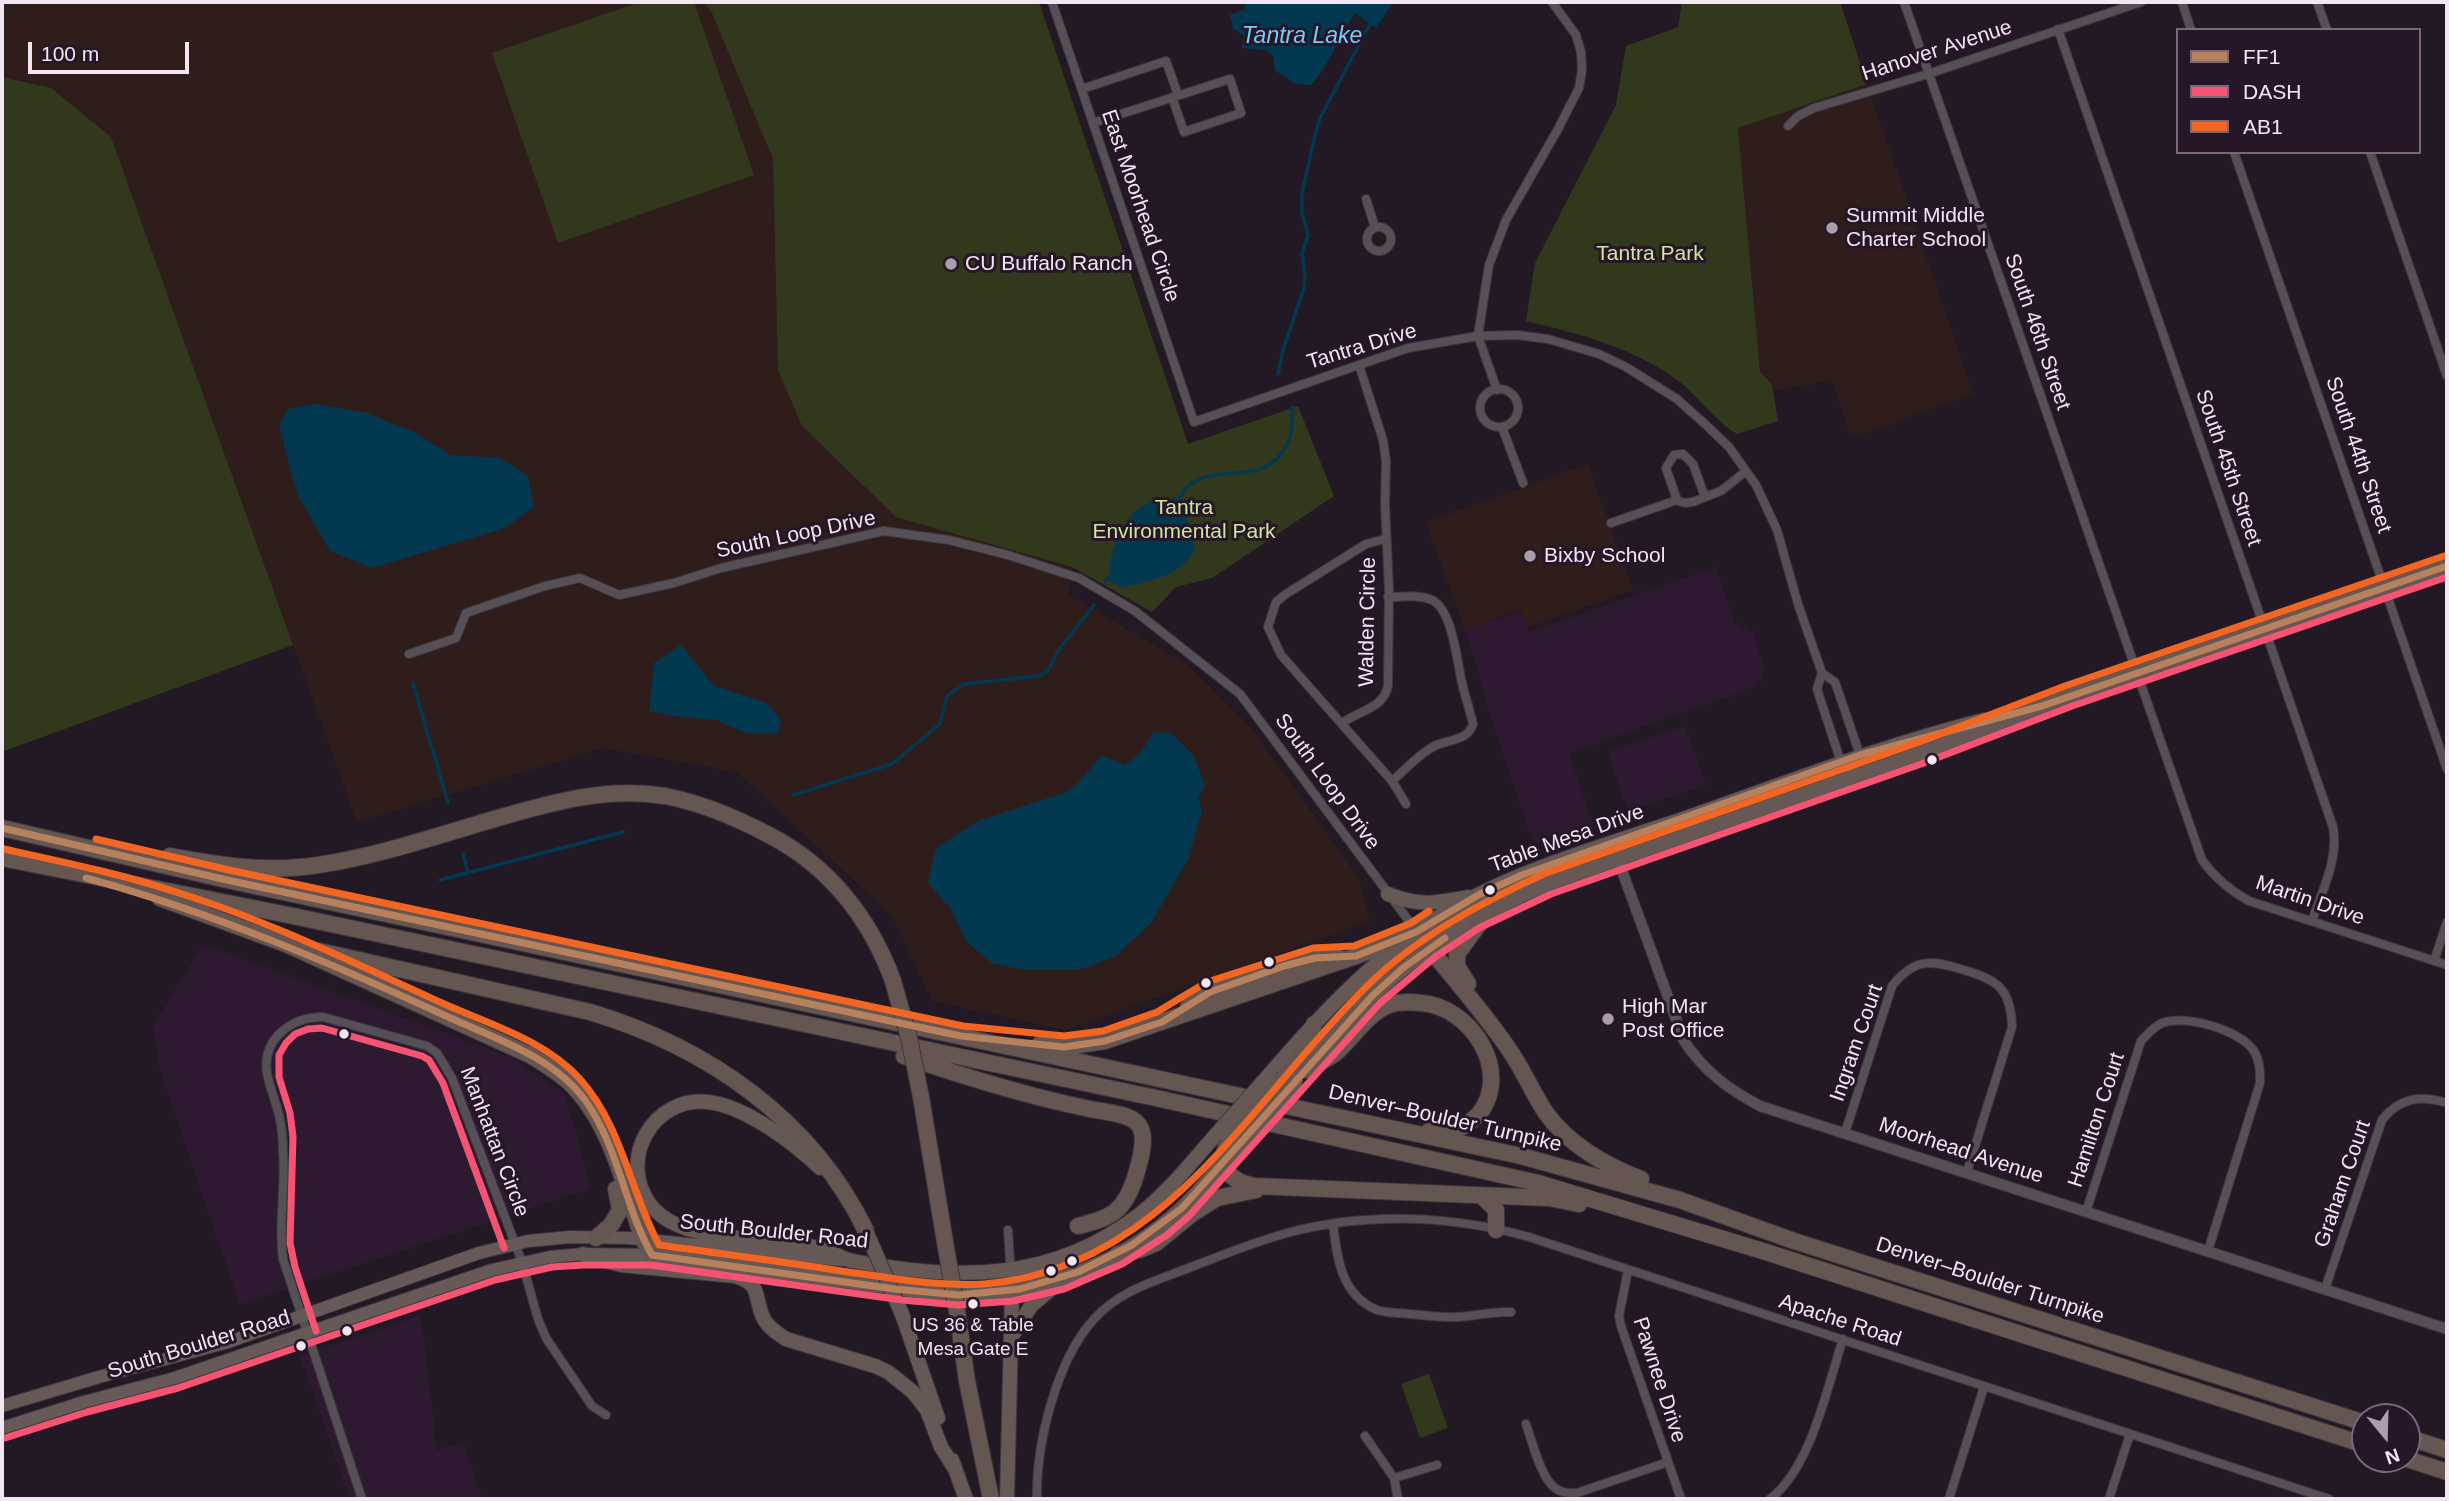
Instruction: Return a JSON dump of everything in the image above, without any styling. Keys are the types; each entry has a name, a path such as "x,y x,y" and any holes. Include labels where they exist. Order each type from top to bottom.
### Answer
{"highway":[{"name":"Table Mesa Drive","path":"1288,1076 1373,995 1429,948 1488,912 1547,884 1930,749 2042,706 2447,566"},
{"name":"Table Mesa Drive","path":"1314,1024 1342,994 1416,932 1480,894 1522,875 1860,755 2042,706"},
{"path":"72,844 130,849 230,867 288,869 365,856 564,799 624,793 664,796 712,808 780,841 818,868 848,898 880,947 909,1038 971,1404 991,1499"},
{"name":"Denver–Boulder Turnpike","path":"2,828 227,880 1521,1156 1680,1200 1807,1245 2351,1419"},
{"path":"2,858 155,897 286,944 530,1055 569,1083 591,1108 607,1139 643,1239 652,1255"},
{"name":"Denver–Boulder Turnpike","path":"2,858 293,916 1538,1182 1649,1215 2351,1441"},
{"path":"1388,894 1404,901 1424,904 1480,894"},
{"path":"1485,1017 1478,998 1457,966 1456,958 1488,912"},
{"path":"961,1037 1064,1047 1105,1041 1162,1022 1210,992 1272,970 1315,957 1356,956 1416,932"},
{"path":"286,944 590,1012 633,1026 677,1045 704,1059 744,1086 792,1127 838,1180 866,1231 902,1314 966,1499"},
{"path":"1429,948 1510,1050 1546,1112 1559,1128 1612,1167 1653,1183 1680,1200"},
{"path":"1288,1076 1332,1056 1369,1019 1390,1005 1401,1002 1428,1003 1454,1013 1474,1031 1486,1055 1491,1081 1486,1103 1475,1118 1457,1129 1403,1130"},
{"path":"1011,1271 1062,1258 1094,1244 1116,1231 1156,1200 1228,1141 1288,1076 1306,1046 1314,1024"},
{"path":"818,1028 997,1087 1134,1120 1142,1129 1143,1137 1139,1164 1130,1194 1117,1212 1096,1222 1077,1226"},
{"path":"849,1261 820,1248 699,1232 669,1222 650,1205 638,1180 637,1160 643,1137 654,1121 665,1112 684,1104 708,1102 736,1111 801,1150 821,1169 866,1231"},
{"path":"596,1238 611,1225 620,1210 608,1166 607,1139"},
{"path":"1228,1141 1224,1151 1227,1172 1241,1184 1269,1188 1549,1198 1625,1215 1649,1215"},
{"path":"1007,1499 1012,1291 1061,1279 1118,1254 1161,1226 1182,1208 1224,1162"},
{"path":"1118,1254 1156,1243 1199,1208 1217,1198 1269,1188"},
{"path":"1483,1197 1496,1210 1496,1230"},
{"path":"1077,1226 1116,1231"},
{"path":"583,1254 621,1265 735,1276 751,1283 756,1290 763,1317 776,1333 786,1339 875,1366 913,1392 927,1410 941,1447 955,1469"},
{"name":"South Boulder Road","path":"652,1255 903,1290 958,1295 1012,1291"},
{"name":"South Boulder Road","path":"849,1261 975,1273 1011,1271"},
{"path":"1011,1340 1020,1320 1031,1306 1061,1279"},
{"path":"1010,1434 1015,1499"},
{"path":"2421,1442 2447,1450"},
{"path":"2421,1464 2447,1472"}],"main road":[{"name":"South Boulder Road","path":"2,1406 228,1342 480,1253 514,1244 550,1239 643,1239 849,1261"},
{"name":"South Boulder Road","path":"2,1428 233,1359 522,1262 583,1254 652,1255"}],"street":[{"name":"East Moorhead Circle","path":"1052,2 1194,422"},
{"path":"1497,390 1478,337 1489,265 1498,238 1578,88 1582,70 1576,35 1552,2"},
{"name":"South 46th Street","path":"1904,2 2137,673"},
{"name":"Hanover Avenue","path":"1788,127 1798,116 1814,108 1928,74 2141,2"},
{"path":"2182,2 2190,28"},
{"path":"2317,2 2326,28"},
{"name":"South 45th Street","path":"2058,29 2333,827 2334,856 2312,921"},
{"path":"1082,89 1166,61 1175,96 1184,132 1241,113 1230,79 1175,96 1093,123"},
{"name":"South 44th Street","path":"2235,154 2447,769"},
{"path":"2371,154 2447,376"},
{"path":"1366,199 1375,227"},
{"name":"Tantra Drive","path":"1194,422 1408,348 1478,337 1517,335 1548,339 1599,354 1626,367 1677,399 1729,447 1746,471 1777,530 1798,604 1822,673 1835,682 1860,755"},
{"name":"Walden Circle","path":"1342,723 1380,702 1387,693 1387,471 1383,440 1359,365"},
{"path":"1497,390 1511,394 1517,408 1514,419 1502,427 1486,422 1480,411 1481,402 1486,395 1497,390"},
{"path":"1502,427 1524,483"},
{"path":"1705,497 1693,464 1682,453 1672,457 1666,466 1677,500 1682,503 1691,502 1705,497 1721,491 1746,471"},
{"path":"1611,523 1677,500"},
{"name":"South Loop Drive","path":"409,654 456,638 466,613 545,586 580,578 620,595 674,583 721,568 884,531 949,540 1008,555 1079,578 1135,611 1240,694 1429,948"},
{"name":"Walden Circle","path":"1385,539 1366,544 1286,594 1276,602 1268,627 1281,655 1392,781 1406,804"},
{"path":"1388,597 1424,597 1436,602 1443,612 1457,652 1462,683 1474,724 1466,735 1432,747 1392,781"},
{"name":"Tantra Drive","path":"1822,673 1817,689 1842,762 1854,774"},
{"name":"Martin Drive","path":"2137,673 2202,860 2212,874 2229,890 2249,901 2447,965"},
{"path":"1854,774 1860,755"},
{"name":"Moorhead Avenue","path":"1612,843 1676,1023 1696,1058 1714,1078 1751,1101 2447,1329"},
{"path":"2434,961 2447,922"},
{"name":"Ingram Court","path":"1845,1133 1892,986 1900,976 1920,963 1937,961 1989,977 2006,995 2012,1027 1967,1172"},
{"name":"Manhattan Circle","path":"301,1317 283,1259 279,1231 284,1156 281,1121 267,1073 272,1043 283,1030 296,1021 323,1017 416,1041 437,1053 452,1078 514,1244"},
{"name":"Hamilton Court","path":"2086,1212 2141,1041 2162,1023 2190,1020 2241,1038 2255,1052 2260,1066 2260,1083 2208,1251"},
{"name":"Graham Court","path":"2325,1289 2382,1120 2399,1104 2414,1098 2429,1097 2447,1103"},
{"name":"Apache Road","path":"1037,1499 1041,1450 1052,1405 1065,1369 1093,1321 1110,1304 1130,1290 1237,1249 1288,1233 1370,1219 1418,1219 1496,1230 1564,1248 2329,1499"},
{"path":"1333,1224 1341,1273 1349,1289 1377,1310 1454,1318 1494,1311 1511,1312"},
{"path":"1007,1230 1012,1291"},
{"path":"514,1244 546,1338 592,1406 606,1415"},
{"name":"Pawnee Drive","path":"1628,1270 1619,1316 1681,1499"},
{"path":"301,1317 362,1499"},
{"path":"1770,1499 1790,1482 1805,1454 1843,1339"},
{"path":"1949,1499 1984,1387"},
{"path":"1526,1424 1547,1478 1554,1488 1565,1493 1577,1493 1668,1462"},
{"path":"2109,1499 2130,1434"},
{"path":"1365,1436 1394,1478 1398,1499"},
{"path":"1394,1478 1437,1465"}],"shaded area":[{"path":"2,2 1039,2 1078,530 1068,595 1188,665 1251,728 1360,880 1370,921 1066,1030 932,1001 893,917 737,772 603,748 357,822 111,137 51,88 2,77"},
{"name":"Summit Middle Charter School","path":"1867,84 1973,393 1859,436 1850,434 1832,380 1773,391 1772,385 1760,371 1738,128"},
{"name":"Bixby School","path":"1588,464 1633,590 1528,627 1521,609 1465,630 1426,522"},
{"path":"1716,567 1735,623 1753,632 1764,668 1760,681 1741,692 1569,753 1593,825 1534,844 1494,728 1466,630 1521,611 1529,632"},
{"path":"1685,726 1706,785 1628,812 1608,752"},
{"path":"203,944 510,1057 565,1094 591,1188 240,1304 162,1077 152,1028"},
{"path":"421,1315 437,1451 463,1442 482,1499 350,1499 300,1356"}],"green space":[{"path":"640,2 694,2 754,175 558,243 492,53"},
{"name":"CU Buffalo Ranch","path":"704,2 1039,2 1188,444 1298,406 1334,496 1212,578 1176,587 1152,612 1072,567 896,517 802,426 778,370 773,159 712,13"},
{"name":"Tantra Park","path":"1682,2 1840,2 1867,84 1738,128 1760,371 1772,385 1778,421 1737,434 1681,383 1645,360 1587,337 1526,321 1535,263 1616,105 1626,46 1678,27"},
{"path":"2,77 51,88 111,137 293,645 2,752"},
{"path":"1429,1374 1448,1428 1420,1438 1401,1384"}],"water":[{"name":"Tantra Lake","path":"1244,2 1393,2 1376,28 1355,13 1324,68 1311,85 1296,84 1274,70 1274,57 1265,50 1242,48 1244,36 1233,28 1230,15 1245,9"},
{"path":"316,404 367,413 414,432 451,455 500,458 528,476 534,507 505,528 372,568 330,551 297,494 279,425 288,409"},
{"path":"1175,498 1181,500 1195,549 1188,559 1172,572 1154,580 1122,588 1110,582 1116,541 1132,515 1146,504"},
{"path":"681,645 714,686 767,703 781,721 777,734 745,733 717,720 649,711 654,663"},
{"path":"1154,732 1172,734 1194,756 1205,786 1198,798 1202,810 1188,860 1151,923 1116,956 1079,970 1026,970 993,964 967,942 950,908 928,883 936,848 978,821 1064,793 1078,783 1102,755 1125,765 1141,752"}],"waterway":[{"path":"1278,374 1283,350 1304,288 1302,254 1308,235 1302,213 1302,194 1314,139 1320,118 1370,24"},
{"path":"1179,500 1187,487 1201,479 1258,469 1277,459 1284,451 1291,431 1292,407"},
{"path":"1105,581 1109,577"},
{"path":"793,795 892,764 940,724 947,696 964,684 1039,676 1048,670 1060,648 1094,605"},
{"path":"413,683 448,803"},
{"path":"440,880 623,832"},
{"path":"463,854 468,872"}],"transit line":[{"name":"AB1","path":"4,849 114,874 213,904 312,944 533,1043 566,1065 594,1097 616,1138 659,1245 916,1281 984,1284 1048,1272 1104,1248 1154,1214 1199,1173 1324,1032 1385,969 1427,937 1496,897 1544,874 1914,744 2065,686 2444,556"},
{"name":"FF1","path":"2,828 227,880 961,1036 1064,1047 1105,1041 1162,1022 1210,992 1284,966 1315,958 1356,956 1416,932 1480,894 1522,875 1860,755 2042,706 2447,566"},
{"name":"DASH","path":"5,1438 87,1412 178,1388 495,1280 552,1267 651,1265 902,1300 958,1305 1013,1301 1064,1289 1122,1264 1167,1235 1189,1216 1380,1003 1435,957 1479,928 1551,894 1921,764 2072,706 2447,577"},
{"name":"AB1","path":"96,839 229,870 963,1026 1064,1036 1103,1031 1157,1012 1207,982 1313,948 1354,946 1411,923 1429,911"},
{"name":"FF1","path":"86,878 179,906 269,939 502,1041 556,1071 585,1100 606,1137 634,1217 652,1255"},
{"name":"FF1","path":"652,1255 895,1289 959,1295 1020,1289 1078,1272 1132,1245 1182,1208 1373,995 1403,968 1445,938"},
{"name":"DASH","path":"316,1331 290,1243 293,1137 290,1113 279,1077 279,1055 295,1034 322,1028 429,1060 443,1083 504,1248"}],"place":[{"name":"Summit Middle Charter School","path":"1832,228"},
{"name":"CU Buffalo Ranch","path":"951,264"},
{"name":"Bixby School","path":"1530,556"},
{"name":"High Mar Post Office","path":"1608,1019"},
{"name":"US 36 & Table Mesa Gate E","path":"973,1304"}],"park label":[{"name":"Tantra Environmental Park","path":"1184,520"}]}
